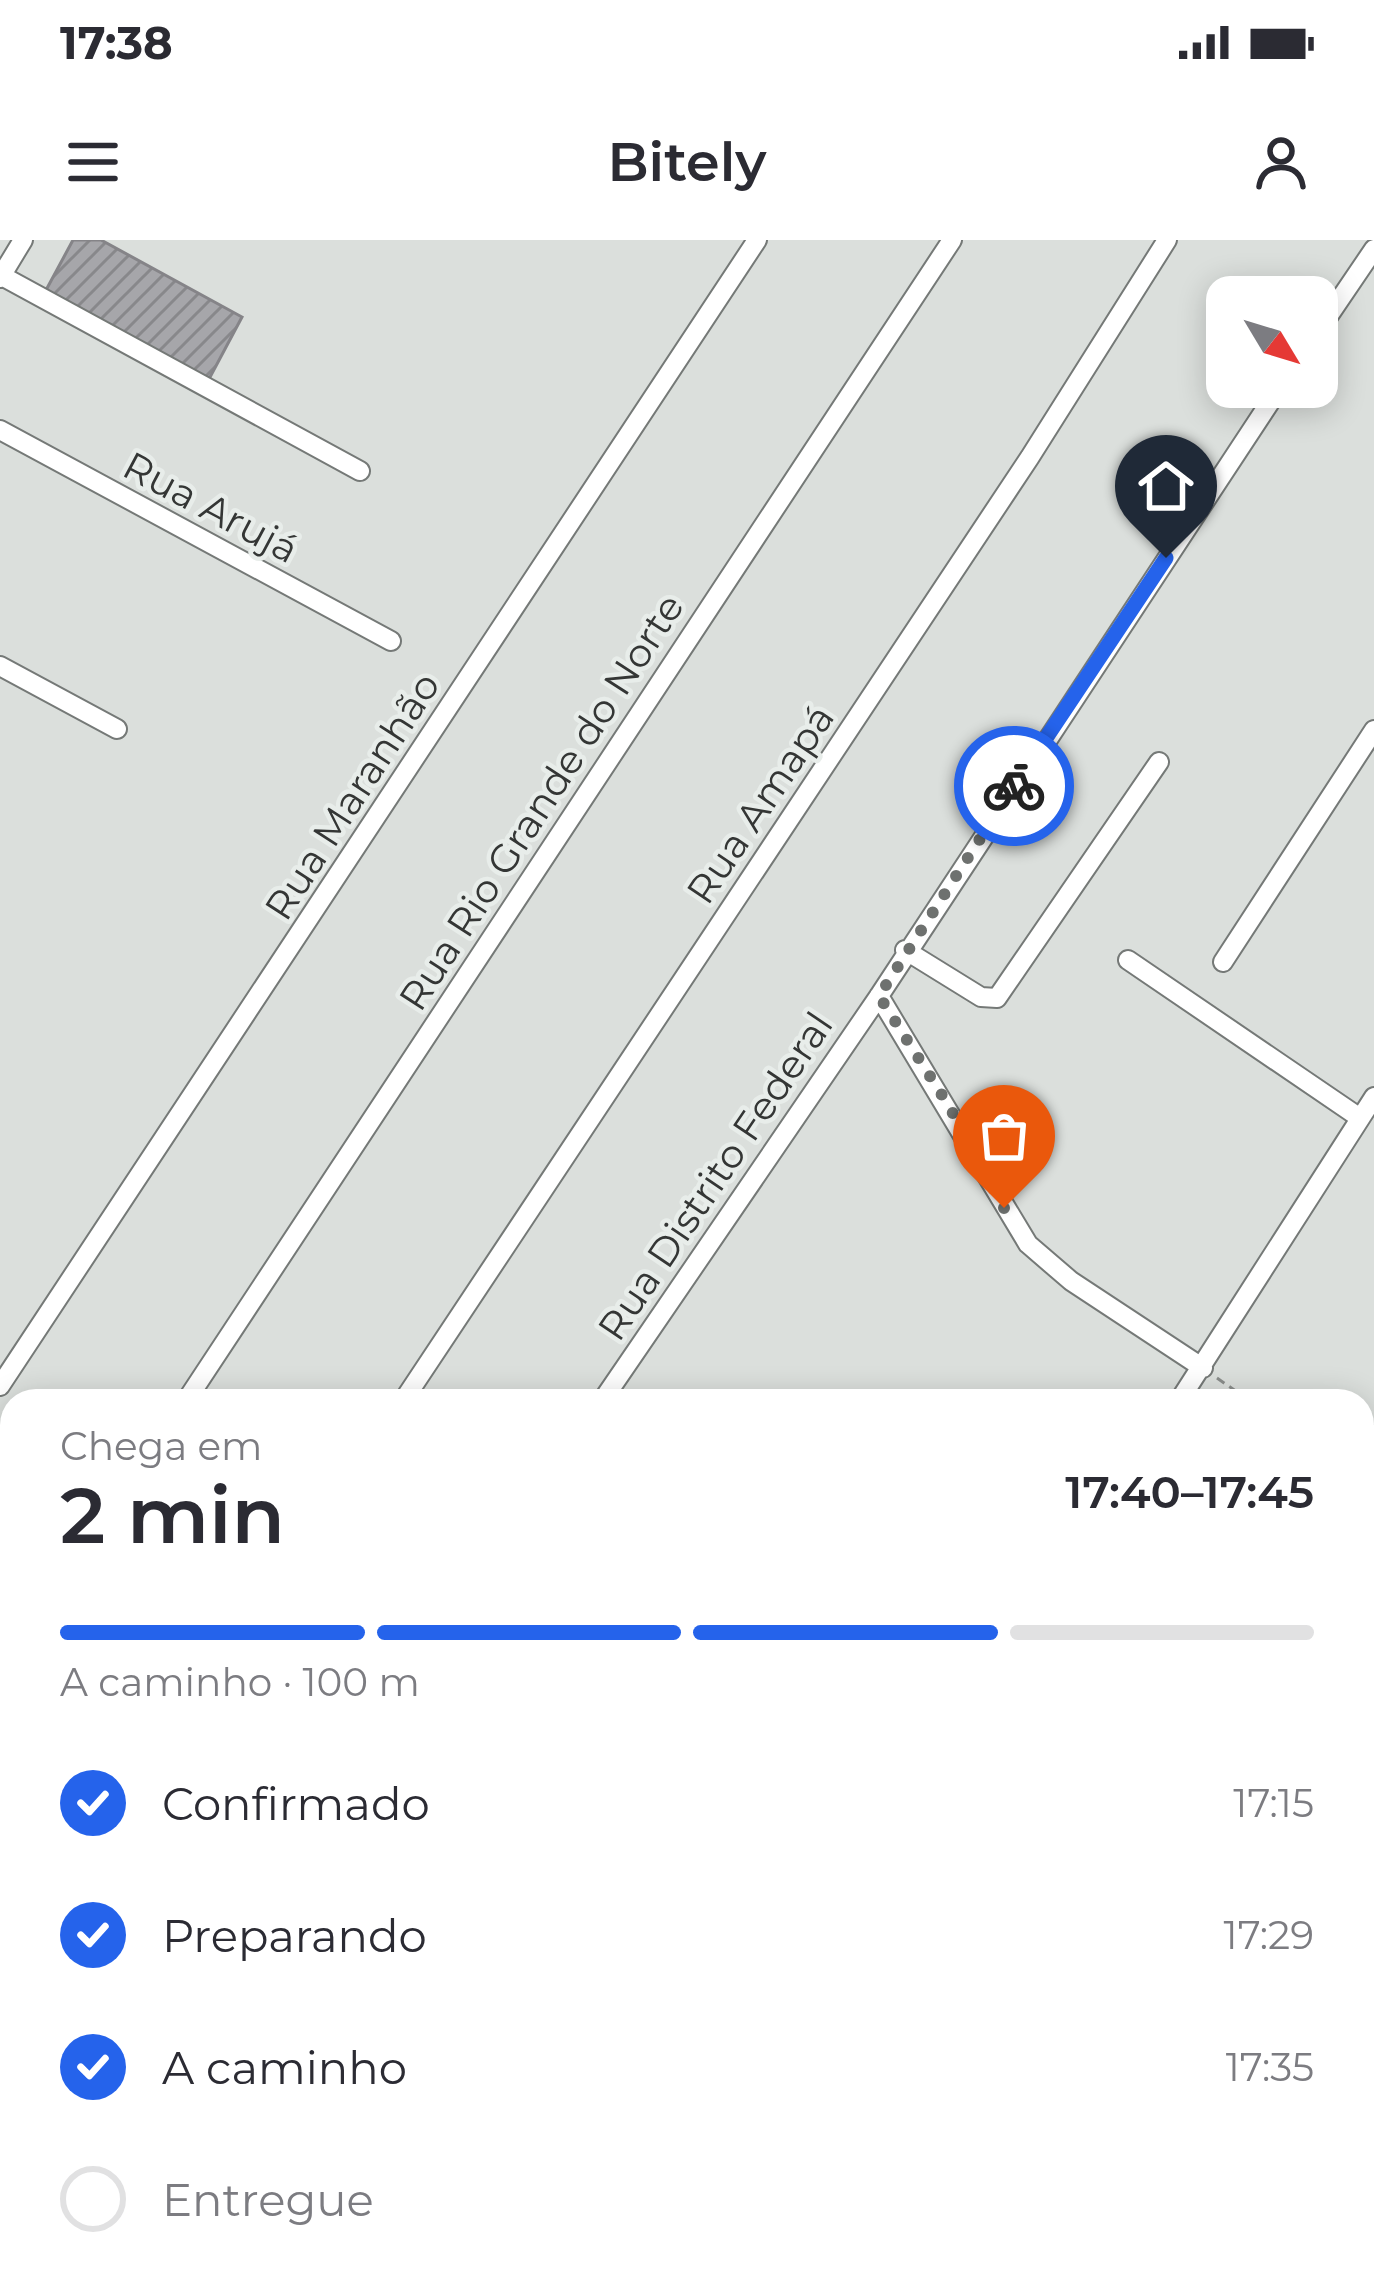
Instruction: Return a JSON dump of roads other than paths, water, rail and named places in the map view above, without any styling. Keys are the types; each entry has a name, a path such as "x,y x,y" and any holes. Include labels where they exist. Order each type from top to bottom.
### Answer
{"street":[{"path":"23,240 1,277 360,471"},
{"name":"Rua Maranhão","path":"0,1386 757,240"},
{"name":"Rua Rio Grande do Norte","path":"194,1389 952,240"},
{"name":"Rua Amapá","path":"411,1389 1030,458 1167,240"},
{"path":"1338,302 1374,249"},
{"name":"Rua Distrito Federal","path":"610,1389 879,996 1266,408"},
{"name":"Rua Arujá","path":"0,430 391,641"},
{"path":"0,666 117,729"},
{"path":"1223,962 1374,730"},
{"path":"905,950 981,997 997,998 1159,761"},
{"path":"1128,960 1360,1118"},
{"path":"879,996 1028,1244 1071,1281 1203,1369"},
{"path":"1188,1389 1374,1097"}]}
